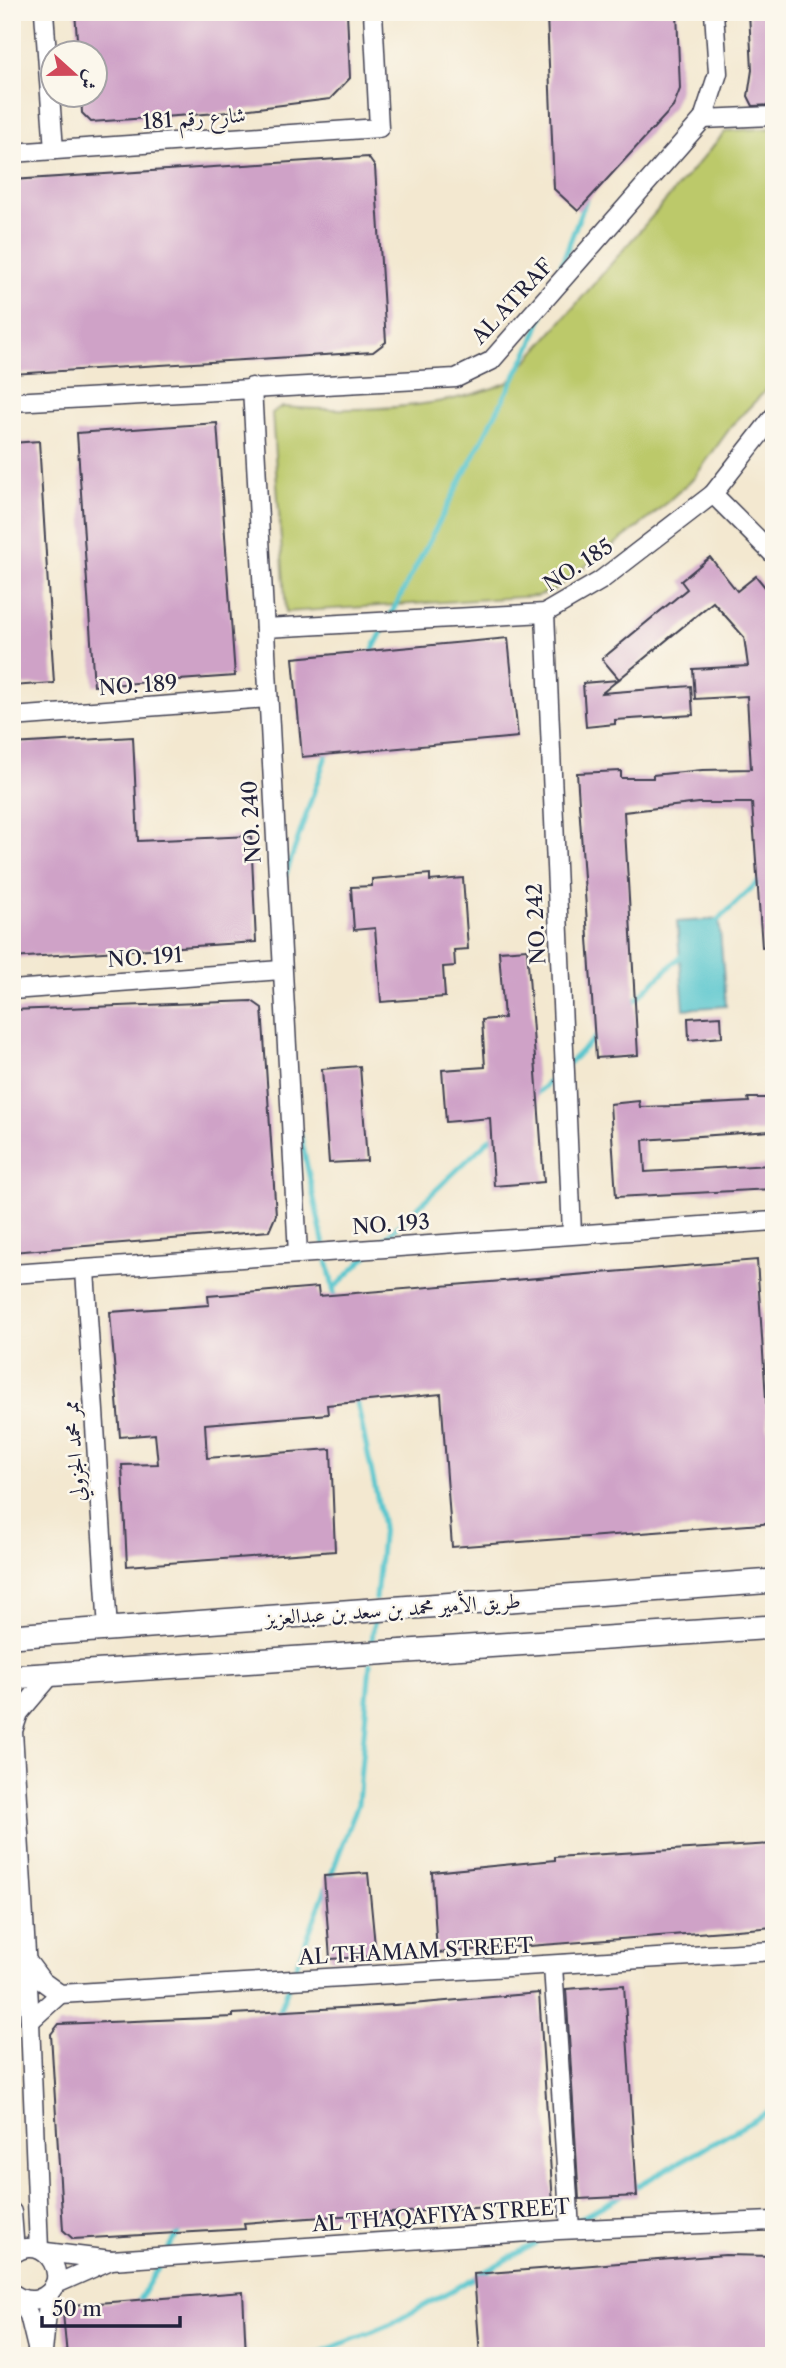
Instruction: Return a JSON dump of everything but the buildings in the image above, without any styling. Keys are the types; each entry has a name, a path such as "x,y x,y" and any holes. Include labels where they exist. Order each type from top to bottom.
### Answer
{"main road":[{"name":"طريق الأمير محمد بن سعد بن عبدالعزيز","path":"12,1636 774,1581"},
{"name":"طريق الأمير محمد بن سعد بن عبدالعزيز","path":"12,1677 774,1627"}],"street":[{"path":"44,12 54,150"},
{"name":"شارع رقم 181","path":"12,153 379,128 373,12"},
{"name":"AL ATRAF","path":"12,402 456,378 491,361 703,119 718,73 714,12"},
{"path":"703,119 774,116"},
{"name":"NO. 240","path":"252,387 298,1254"},
{"name":"NO. 185","path":"265,628 545,613 600,581 713,494 774,416"},
{"path":"713,494 774,555"},
{"name":"NO. 242","path":"545,613 572,1233"},
{"name":"NO. 189","path":"12,717 268,698"},
{"name":"NO. 191","path":"12,990 281,970"},
{"name":"NO. 193","path":"12,1274 774,1221"},
{"name":"ممر محمد الجزولي","path":"85,1270 108,1630"},
{"path":"41,2356 56,2267 42,2250 36,2220 30,2021 13,1731 19,1713 52,1674"},
{"name":"AL THAMAM STREET","path":"60,1994 774,1951"},
{"path":"27,1961 42,1981 60,1994 30,2021"},
{"path":"553,1966 570,2229"},
{"path":"12,2212 14,2254"},
{"name":"AL THAQAFIYA STREET","path":"111,2260 570,2229 774,2221"},
{"path":"14,2254 22,2249 42,2250 111,2260"},
{"path":"13,2294 32,2300 111,2260"},
{"path":"13,2294 29,2315 41,2356"}],"green space":[{"path":"774,128 774,382 733,424 694,478 647,520 552,591 537,596 286,612 272,413 282,407 368,409 427,404 509,382 726,131"}],"water":[{"path":"719,919 726,1006 684,1009 677,922"}],"waterway":[{"path":"557,276 587,197"},
{"path":"389,618 531,346 544,311"},
{"path":"370,655 385,626"},
{"path":"285,877 328,750"},
{"path":"715,923 761,879"},
{"path":"632,1003 683,954"},
{"path":"569,1063 599,1034"},
{"path":"533,1097 562,1070"},
{"path":"300,1133 336,1302"},
{"path":"381,1242 496,1133"},
{"path":"333,1289 369,1254"},
{"path":"356,1397 383,1526 376,1599"},
{"path":"372,1642 374,1621"},
{"path":"277,2017 358,1804 370,1664"},
{"path":"630,2190 774,2109"},
{"path":"572,2223 622,2195"},
{"path":"168,2251 180,2229"},
{"path":"311,2356 393,2323 545,2238"},
{"path":"136,2305 163,2259"}]}
